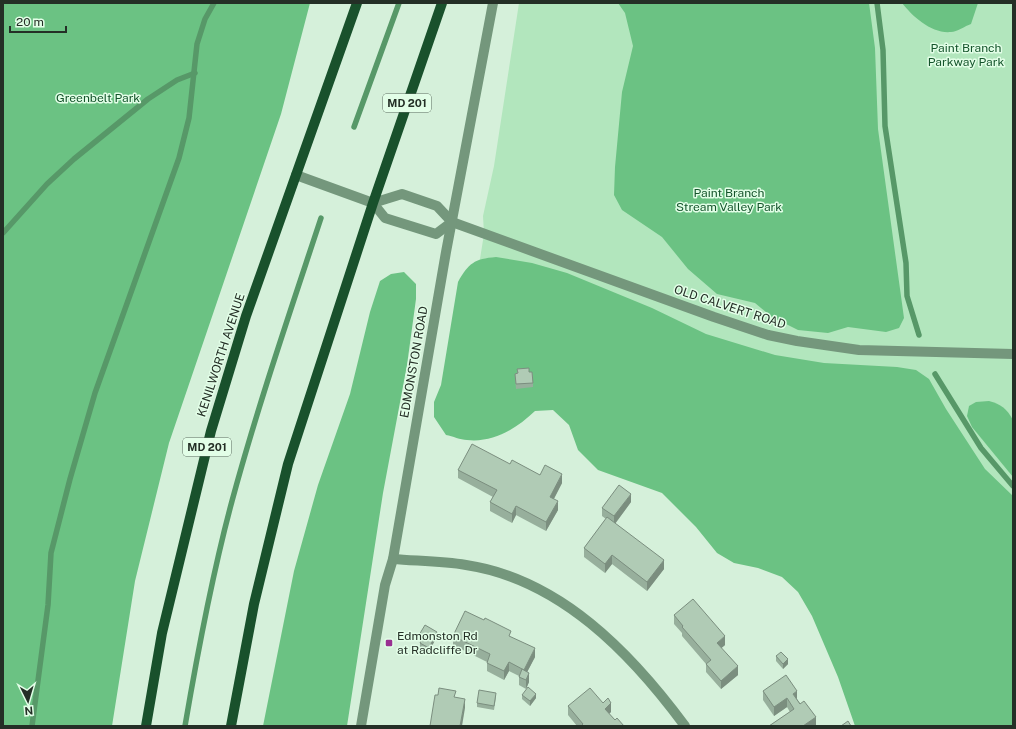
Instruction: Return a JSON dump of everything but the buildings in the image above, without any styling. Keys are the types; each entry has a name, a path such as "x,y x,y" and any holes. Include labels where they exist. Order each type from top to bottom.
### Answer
{"main road":[{"name":"KENILWORTH AVENUE","path":"146,726 162,633 211,430 246,316 357,3"},
{"name":"MD 201","path":"231,726 254,604 288,464 373,203 442,3"}],"street":[{"name":"EDMONSTON ROAD","path":"361,726 385,585 393,559 452,222 493,3"},
{"path":"296,175 373,203 385,218 436,234 452,222"},
{"name":"OLD CALVERT ROAD","path":"373,203 402,194 438,206 452,222 768,335 797,341 859,350 1013,354"},
{"path":"393,559 466,565 480,568 522,581 554,598 581,616 614,643 660,692 685,726"}],"green space":[{"name":"Greenbelt Park","path":"3,3 310,3 281,114 169,443 135,581 112,726 3,726"},
{"name":"Paint Branch Stream Valley Park","path":"519,3 1013,3 1013,657 471,315 484,234 483,216 494,166"},
{"path":"618,3 869,3 875,48 878,129 904,318 899,328 886,332 848,327 828,333 798,330 772,317 755,303 717,294 688,269 662,237 622,210 614,195 615,167 622,92 633,46 625,13"},
{"path":"902,3 978,3 971,24 956,31 944,32 924,24 917,19"},
{"path":"496,257 532,263 567,273 652,308 706,334 775,355 824,363 897,367 916,370 929,379 946,409 985,469 1013,496 1013,726 855,726 838,677 812,616 798,592 782,577 758,568 734,563 717,553 696,527 662,493 598,470 578,450 569,425 553,410 535,411 521,423 496,437 477,440 464,440 446,435 434,417 434,402 441,385 458,282 465,270 473,263 482,259"},
{"path":"404,272 416,284 416,299 407,365 383,493 347,726 263,726 294,571 318,485 350,394 370,312 380,281 391,274"},
{"path":"989,401 1003,408 1013,420 1013,477 972,427 967,416 969,406 976,402"}],"waterway":[{"path":"32,726 48,605 51,553 70,479 95,393 179,158 189,118 197,44 205,19 214,3"},
{"path":"354,127 399,3"},
{"path":"877,3 883,50 885,126 906,263 907,296 919,335"},
{"path":"3,233 47,184 74,159 148,99 177,80 195,73"},
{"path":"185,726 206,613 232,501 263,394 321,218"},
{"path":"935,374 981,448 1013,486"}],"place":[{"name":"Edmonston Rd at Radcliffe Dr","path":"389,643"}],"park label":[{"name":"Paint Branch Parkway Park","path":"966,55"}]}
